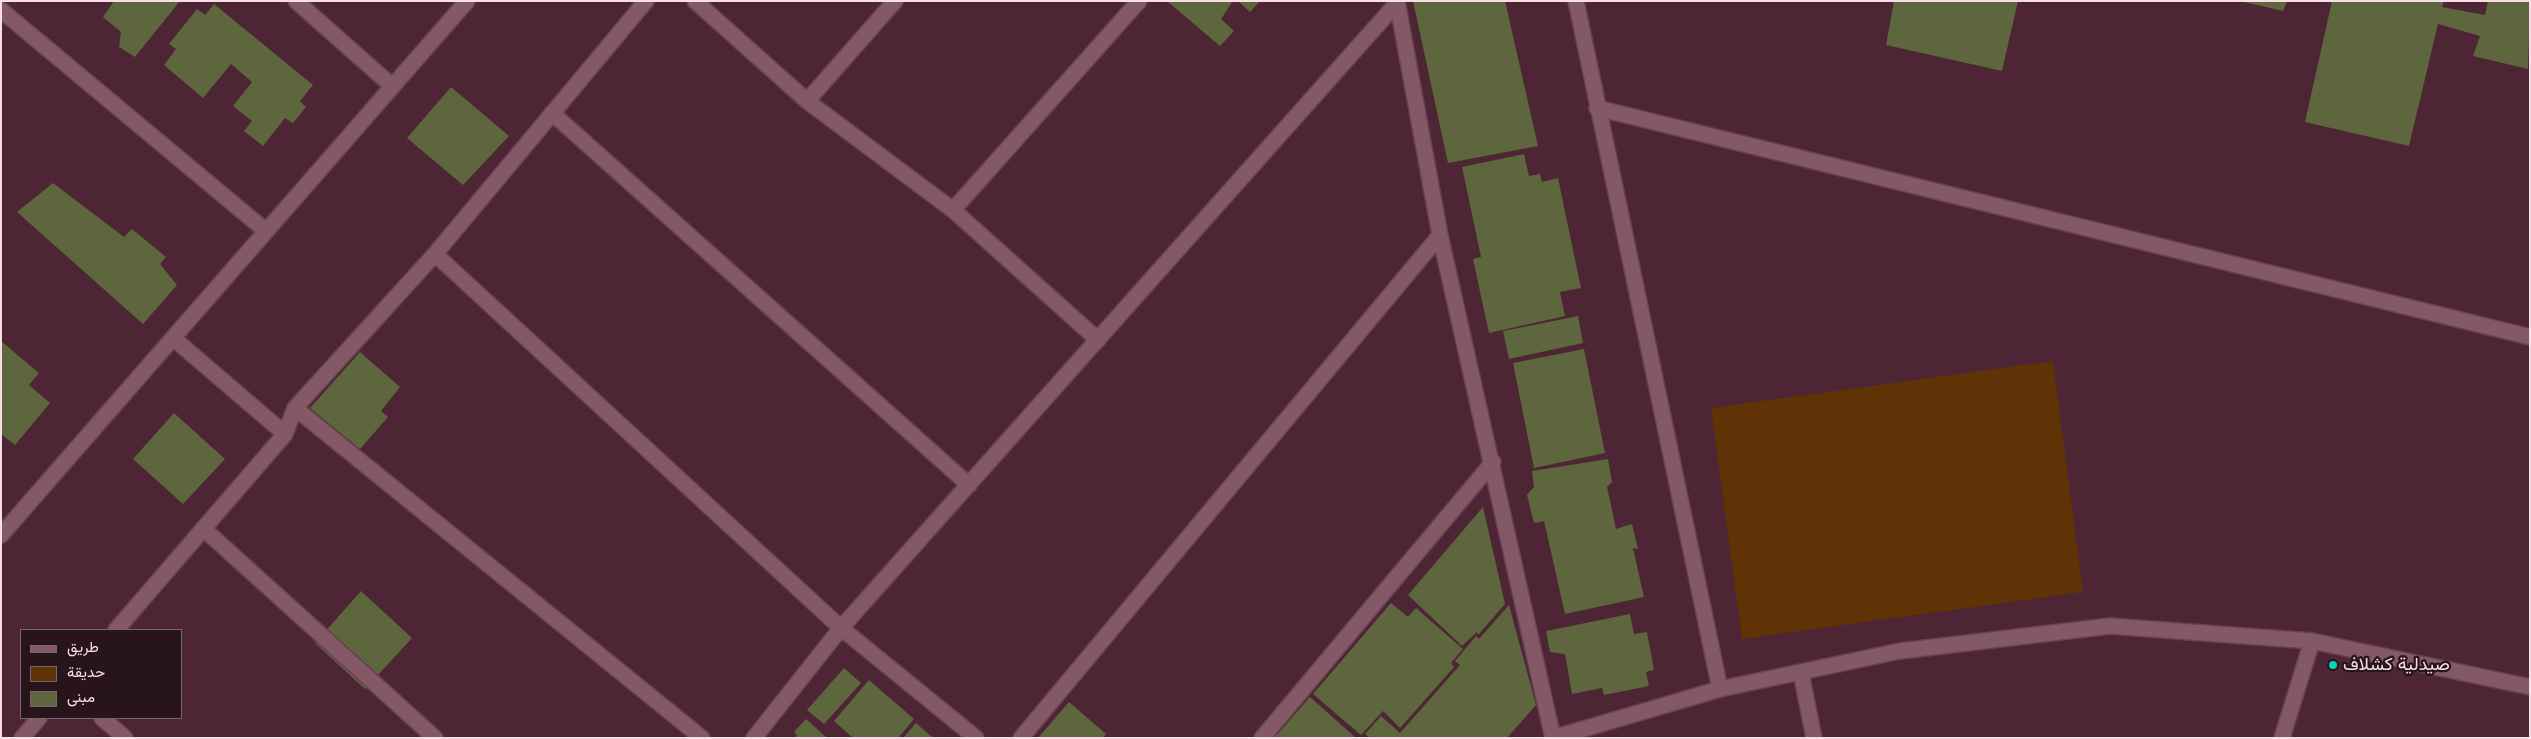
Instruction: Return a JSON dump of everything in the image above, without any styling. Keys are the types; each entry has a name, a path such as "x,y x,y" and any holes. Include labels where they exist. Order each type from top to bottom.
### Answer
{"street":[{"path":"296,1 392,86"},
{"path":"1,535 467,1"},
{"path":"117,629 205,530 285,434 295,408 436,254 646,1"},
{"path":"694,1 807,101 953,210 1098,340"},
{"path":"807,101 895,1"},
{"path":"953,210 1139,1"},
{"path":"1576,1 1720,689"},
{"path":"1397,2 1440,236 1493,462 1553,738 1720,689 1900,651 2110,626 2312,641 2434,665 2530,687"},
{"path":"753,736 841,628 1397,2"},
{"path":"1,10 266,231"},
{"path":"1597,108 2530,337"},
{"path":"552,113 970,485"},
{"path":"1021,738 1440,236"},
{"path":"436,254 841,628 976,738"},
{"path":"173,338 285,434"},
{"path":"295,408 702,738"},
{"path":"1262,738 1493,462"},
{"path":"205,530 435,738"},
{"path":"2282,738 2312,641"},
{"path":"1801,672 1814,738"},
{"path":"22,738 38,719"},
{"path":"103,719 125,738"}],"green space":[{"path":"2053,361 2083,592 1742,639 1711,408"}],"building":[{"path":"114,1 180,1 135,57 119,47 121,32 103,17"},
{"path":"1167,1 1233,1 1221,19 1234,31 1220,46"},
{"path":"1238,1 1260,1 1250,12"},
{"path":"1413,1 1505,1 1538,146 1448,163"},
{"path":"1894,1 2018,1 2002,71 1886,45"},
{"path":"2240,1 2287,1 2283,11"},
{"path":"2332,1 2444,1 2442,7 2485,15 2488,1 2530,1 2528,69 2473,56 2480,36 2438,24 2409,146 2305,122"},
{"path":"214,4 313,85 300,101 306,107 293,123 285,118 263,146 244,131 252,121 233,106 252,82 231,64 203,98 164,65 176,49 169,44 197,9 205,15"},
{"path":"451,87 509,136 463,185 407,138"},
{"path":"1524,154 1529,176 1540,174 1542,182 1558,178 1581,288 1560,292 1565,316 1489,333 1473,259 1481,257 1462,167"},
{"path":"53,183 124,237 132,229 166,257 160,264 177,285 143,324 17,212"},
{"path":"1578,316 1583,343 1509,359 1503,331"},
{"path":"1,341 39,373 29,385 50,403 15,445 1,434"},
{"path":"1584,349 1605,453 1534,468 1513,363"},
{"path":"360,352 400,387 381,411 388,417 360,449 310,408"},
{"path":"174,413 225,459 183,504 133,459"},
{"path":"1608,459 1612,482 1607,487 1616,529 1632,524 1638,549 1633,548 1644,597 1565,614 1544,521 1534,523 1527,495 1534,487 1532,471"},
{"path":"1483,507 1505,604 1478,635 1477,632 1462,646 1408,595"},
{"path":"361,591 412,638 365,689 315,643"},
{"path":"1391,603 1408,617 1416,608 1463,649 1451,663 1454,667 1400,728 1383,711 1361,735 1313,694"},
{"path":"1509,605 1536,705 1507,738 1370,738 1365,734 1381,716 1400,733 1460,665 1455,661 1476,636 1479,639"},
{"path":"1630,614 1634,634 1647,632 1654,670 1646,672 1649,686 1604,695 1602,688 1572,694 1565,654 1550,652 1546,631"},
{"path":"844,668 861,683 824,724 807,710"},
{"path":"869,680 914,719 898,738 853,738 834,721"},
{"path":"1310,697 1356,738 1274,738"},
{"path":"1069,702 1106,734 1103,738 1038,738"},
{"path":"806,719 827,738 795,738 797,735 794,732"},
{"path":"916,723 933,738 903,738"}],"place":[{"name":"صيدلية كشلاف","path":"2333,665"}]}
